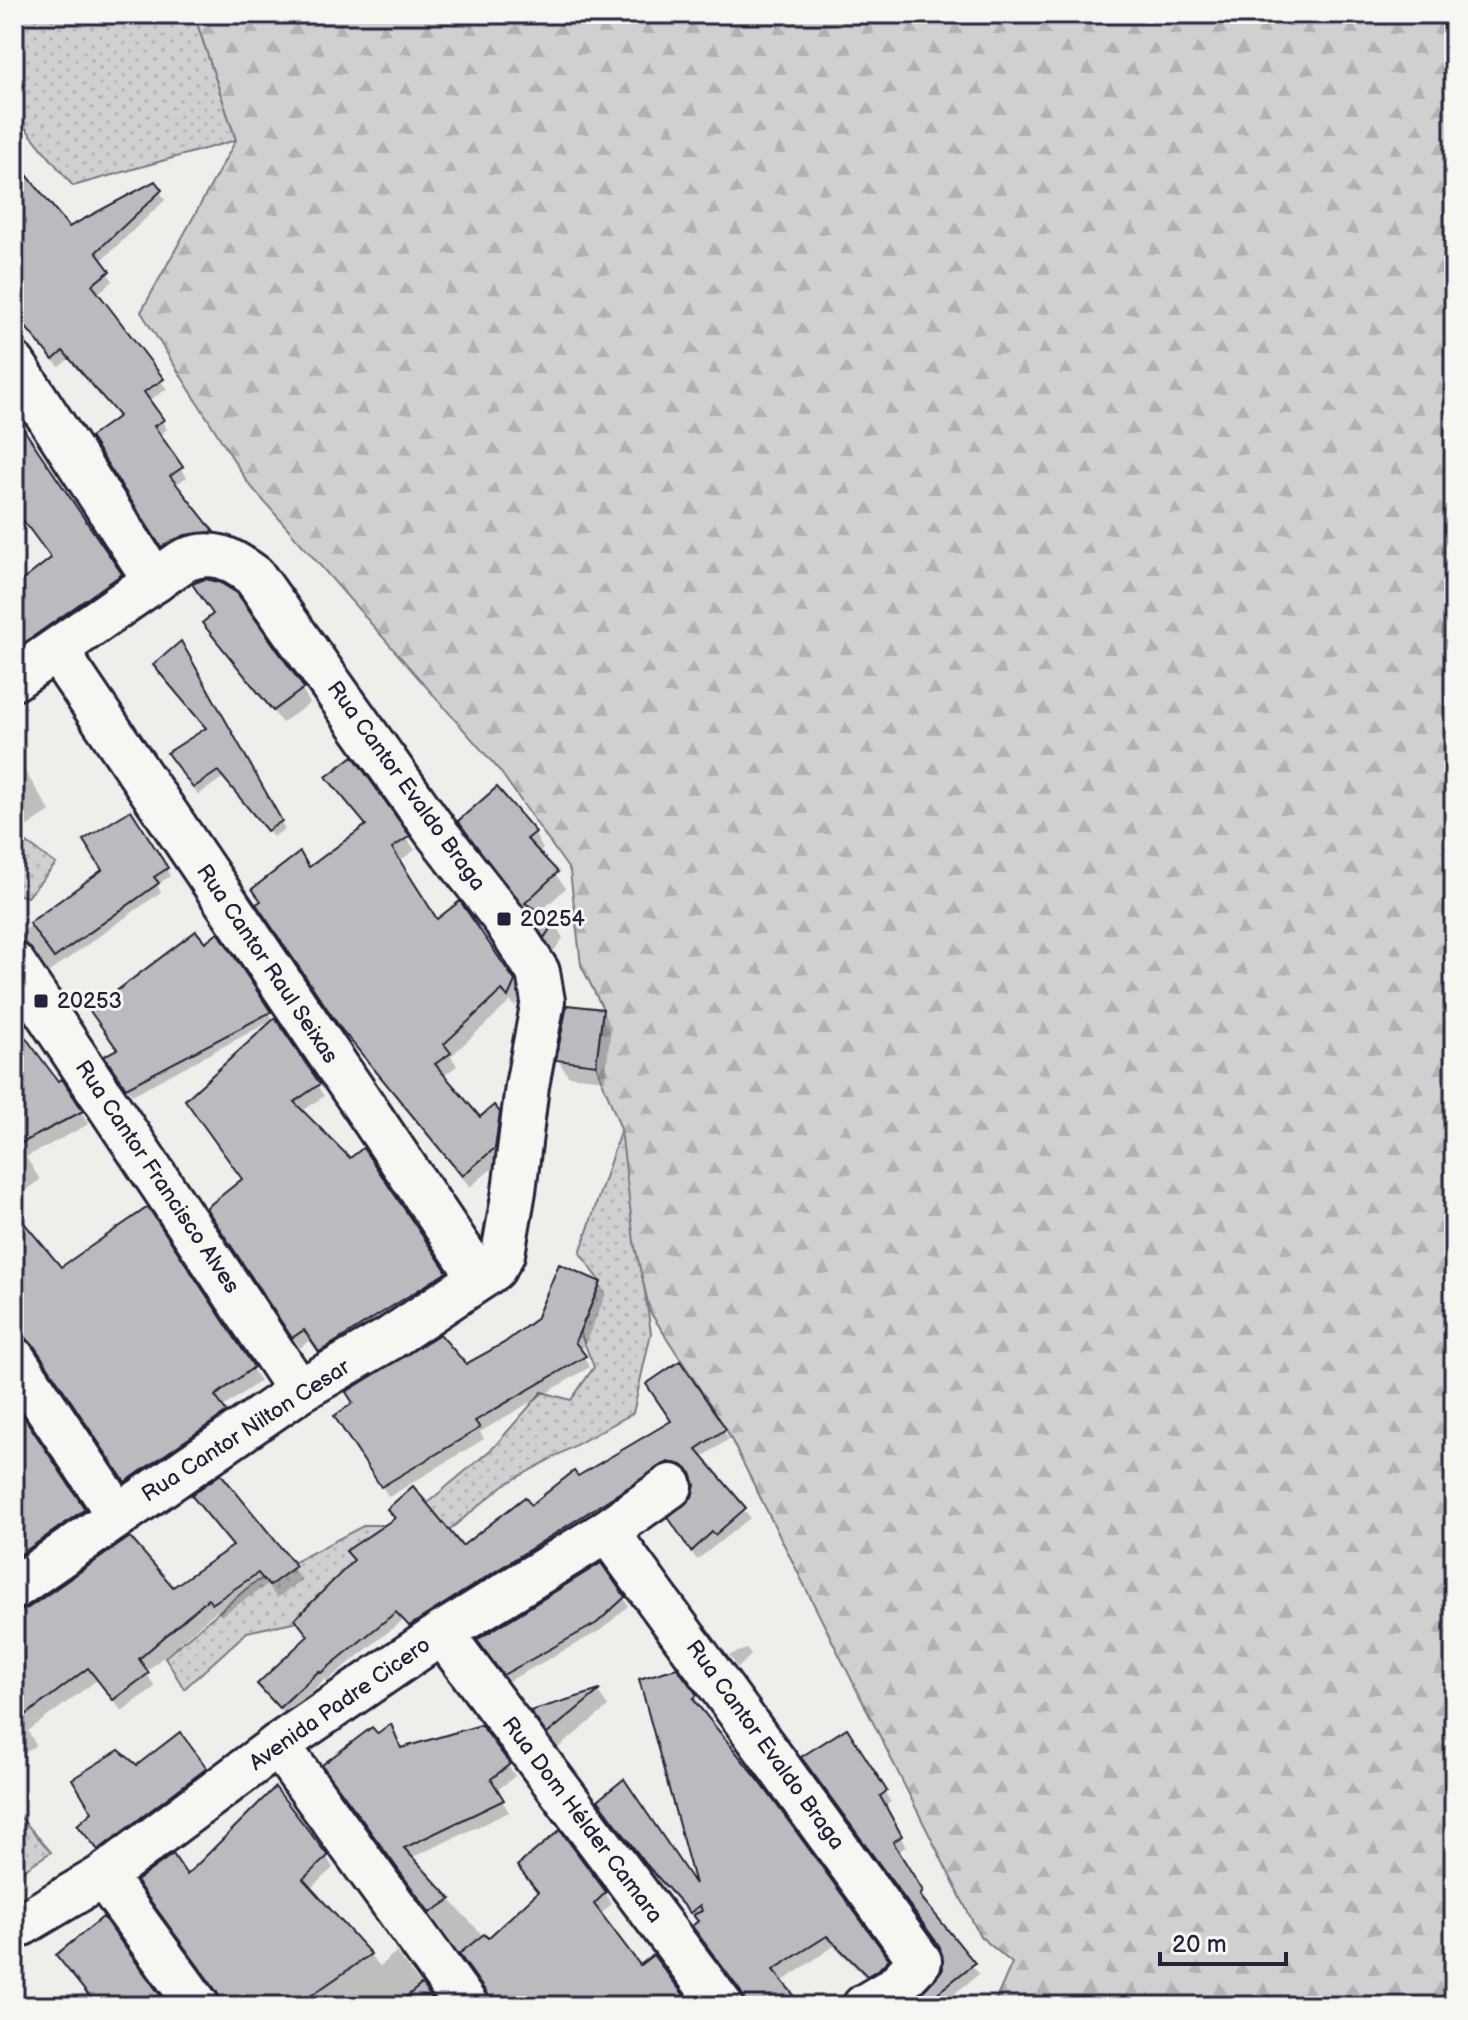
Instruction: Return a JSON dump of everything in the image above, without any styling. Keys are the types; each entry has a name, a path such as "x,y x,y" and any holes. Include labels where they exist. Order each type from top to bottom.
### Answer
{"street":[{"path":"14,364 155,581 14,679"},
{"name":"Rua Cantor Evaldo Braga","path":"155,581 183,561 209,554 233,560 254,576 436,832 504,919 538,972 543,1001 503,1254 494,1269 480,1278"},
{"name":"Rua Cantor Raul Seixas","path":"56,650 480,1278"},
{"name":"Rua Cantor Francisco Alves","path":"14,964 299,1391"},
{"name":"Rua Cantor Nilton Cesar","path":"14,1588 299,1391 389,1339 480,1278"},
{"path":"14,1359 118,1515"},
{"name":"Avenida Padre Cicero","path":"14,1929 103,1876 278,1745 442,1633 607,1531 671,1486"},
{"name":"Rua Cantor Evaldo Braga","path":"607,1531 920,1961 894,1988 864,2006"},
{"name":"Rua Dom Hélder Camara","path":"442,1633 722,2006"},
{"path":"278,1745 467,2006"},
{"path":"103,1876 198,2006"}],"green space":[{"path":"14,14 194,14 236,140 73,186 26,129 14,99"},
{"path":"194,14 1454,14 1454,2006 993,2006 1012,1963 980,1936 726,1429 650,1312 634,1242 621,1129 596,1065 603,1009 581,965 570,871 500,771 248,483 141,312 236,140"},
{"path":"14,838 20,838 56,864 27,897 14,893"},
{"path":"621,1129 651,1333 633,1413 504,1485 353,1609 247,1632 184,1689 165,1657 252,1584 365,1525 401,1525 494,1447 542,1392 571,1400 594,1367 580,1332 601,1282 580,1253"},
{"path":"14,1810 51,1852 14,1876"}],"building":[{"path":"14,159 69,227 155,181 162,190 96,252 110,271 92,285 164,379 144,392 164,420 154,426 183,467 170,476 214,532 185,535 161,547 90,437 119,416 63,351 53,360 14,313"},
{"path":"14,415 122,574 14,650 14,587 51,558 14,508"},
{"path":"205,579 219,582 237,593 304,688 273,711 202,623 213,614 192,584"},
{"path":"181,641 282,821 267,831 218,771 193,788 167,753 206,728 153,665"},
{"path":"353,756 410,836 392,848 437,919 460,901 515,981 508,997 502,990 444,1044 451,1053 435,1064 480,1117 494,1105 500,1112 495,1148 462,1176 341,1029 256,904 261,901 252,889 300,852 309,867 366,825 326,777"},
{"path":"497,787 536,832 527,839 558,872 525,903 555,921 544,938 458,821"},
{"path":"131,810 168,868 154,877 159,883 54,958 29,923 102,870 83,840"},
{"path":"196,931 205,942 218,932 271,1012 126,1088 104,1056 117,1049 90,1011"},
{"path":"567,1005 603,1009 596,1065 556,1060"},
{"path":"275,1018 320,1084 294,1102 350,1158 363,1148 447,1272 319,1352 304,1330 292,1338 206,1208 242,1179 185,1100"},
{"path":"14,1022 58,1081 62,1079 83,1111 14,1147"},
{"path":"148,1207 254,1367 215,1396 227,1412 125,1482 34,1346 25,1338 14,1335 14,1211 61,1267"},
{"path":"559,1264 601,1282 575,1342 586,1356 475,1421 480,1428 381,1487 334,1416 353,1403 346,1392 440,1334 466,1364 504,1343 536,1319"},
{"path":"680,1361 726,1429 696,1449 746,1508 715,1535 712,1532 691,1552 668,1517 692,1497 695,1485 691,1473 682,1465 668,1462 409,1626 396,1612 321,1673 319,1671 279,1708 257,1684 308,1636 295,1619 354,1560 346,1551 395,1518 387,1509 413,1486 462,1546 525,1497 531,1505 574,1471 578,1476 671,1421 646,1384"},
{"path":"14,1402 85,1509 14,1559"},
{"path":"221,1474 296,1566 269,1586 258,1573 212,1604 208,1599 139,1659 149,1673 113,1700 88,1668 14,1724 14,1612 28,1608 130,1537 173,1587 233,1546 191,1495"},
{"path":"601,1563 625,1597 597,1623 503,1675 477,1640"},
{"path":"677,1668 697,1695 693,1699 760,1782 889,1959 879,1969 867,1976 827,1936 773,1970 803,2006 746,2006 741,1992 692,1926 698,1921 693,1915 702,1911 700,1905 690,1913 646,1864 598,1800 624,1779 695,1884 639,1679"},
{"path":"600,1690 547,1734 530,1711"},
{"path":"391,1724 401,1748 481,1725 510,1764 491,1779 504,1800 404,1848 451,1899 430,1913 322,1765 372,1727 378,1734"},
{"path":"847,1728 887,1791 880,1796 902,1836 893,1842 923,1891 920,1896 975,1963 921,2006 910,2006 943,1969 940,1947 801,1757"},
{"path":"180,1732 207,1768 98,1850 77,1825 92,1812 72,1779 119,1750 137,1765"},
{"path":"275,1787 328,1856 303,1879 371,1954 296,2006 222,2006 217,1992 136,1881 173,1854 187,1875"},
{"path":"560,1830 606,1892 594,1904 640,1965 653,1955 692,2006 491,2006 486,1992 459,1954 484,1934 488,1938 538,1892 517,1866"},
{"path":"103,1917 168,2006 97,2006 56,1955"},
{"path":"422,1984 437,2006 395,2006"}],"place":[{"name":"20254","path":"504,919"},
{"name":"20253","path":"41,1001"}]}
